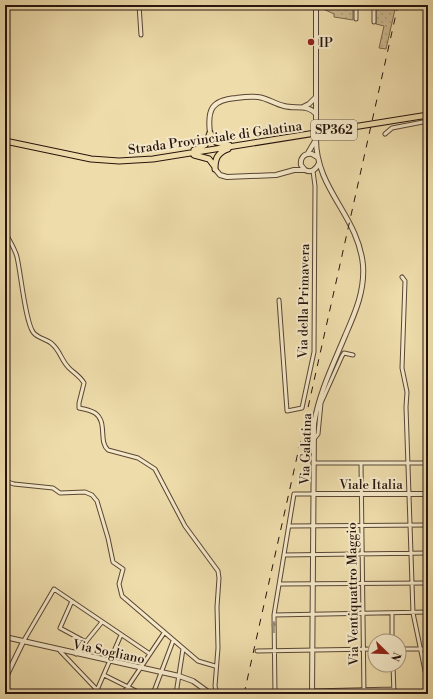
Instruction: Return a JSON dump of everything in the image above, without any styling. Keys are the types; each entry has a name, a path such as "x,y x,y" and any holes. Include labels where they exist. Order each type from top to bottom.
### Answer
{"main road":[{"name":"Strada Provinciale di Galatina","path":"5,140 91,159 119,161 153,159 428,115"},
{"path":"210,132 213,139 219,144 240,145"},
{"path":"185,154 205,144 209,139 210,132"},
{"path":"215,170 217,156 223,151 240,145"},
{"path":"185,154 204,156 209,159 215,170"}],"street":[{"path":"139,5 141,35"},
{"name":"Via della Primavera","path":"279,300 287,411 302,408 313,361 315,186 313,178 314,170 318,163 316,139 316,5"},
{"path":"356,5 356,19"},
{"path":"374,5 374,22"},
{"path":"309,106 316,96"},
{"path":"210,132 209,122 211,109 220,101 227,99 258,97 284,106 316,106"},
{"path":"309,106 316,114"},
{"path":"385,134 392,128 428,121"},
{"name":"Via della Primavera","path":"294,170 301,161 302,157 308,154 316,139"},
{"path":"308,154 317,157"},
{"path":"301,161 305,170 313,178"},
{"name":"Via Galatina","path":"312,692 314,526 313,463 316,410 321,394 358,306 363,281 361,253 355,234 318,163"},
{"path":"215,170 220,175 227,176 276,175 294,170 314,170"},
{"name":"Via Galatina","path":"314,170 323,175"},
{"path":"5,232 17,256 19,278 24,292 28,320 33,333 48,340 60,350 62,359 84,382 79,403 80,408 92,412 99,418 103,426 104,444 108,450 138,458 155,468 185,526 218,571 218,648 215,666 217,692 206,690"},
{"path":"402,277 405,281 402,368 408,395 413,613 428,685"},
{"path":"314,439 318,434 321,403 342,356 344,353 354,355"},
{"path":"313,463 428,463"},
{"name":"Via Ventiquattro Maggio","path":"361,463 364,694"},
{"path":"5,481 14,484 53,488 60,493 89,493 96,497 108,538 113,562 122,569 118,584 122,596 198,661 215,666"},
{"path":"275,694 274,615 294,494 314,494"},
{"name":"Viale Italia","path":"314,494 428,494"},
{"path":"289,526 428,524"},
{"path":"284,555 428,553"},
{"path":"279,584 428,583"},
{"path":"5,679 23,642 54,589 150,654"},
{"path":"72,601 60,628 86,642"},
{"path":"274,615 428,612"},
{"path":"392,613 392,633"},
{"path":"76,654 102,622"},
{"path":"123,694 164,633"},
{"path":"97,690 121,634"},
{"name":"Via Sogliano","path":"5,637 60,651 179,676 193,681 211,694"},
{"path":"13,639 18,645 18,652"},
{"path":"153,694 174,641"},
{"path":"18,652 32,644"},
{"path":"176,694 183,649"},
{"path":"257,651 367,649"},
{"path":"407,649 428,649"},
{"path":"60,651 101,694"},
{"path":"393,673 394,694"},
{"path":"104,675 142,694"},
{"path":"312,692 394,689"}],"shaded area":[{"path":"320,5 353,5 353,20 334,17 334,14 321,8"},
{"path":"376,5 396,5 386,49 379,48 384,26 376,24"}],"railway":[{"path":"244,694 398,5"}],"place":[{"name":"IP","path":"311,42"}]}
